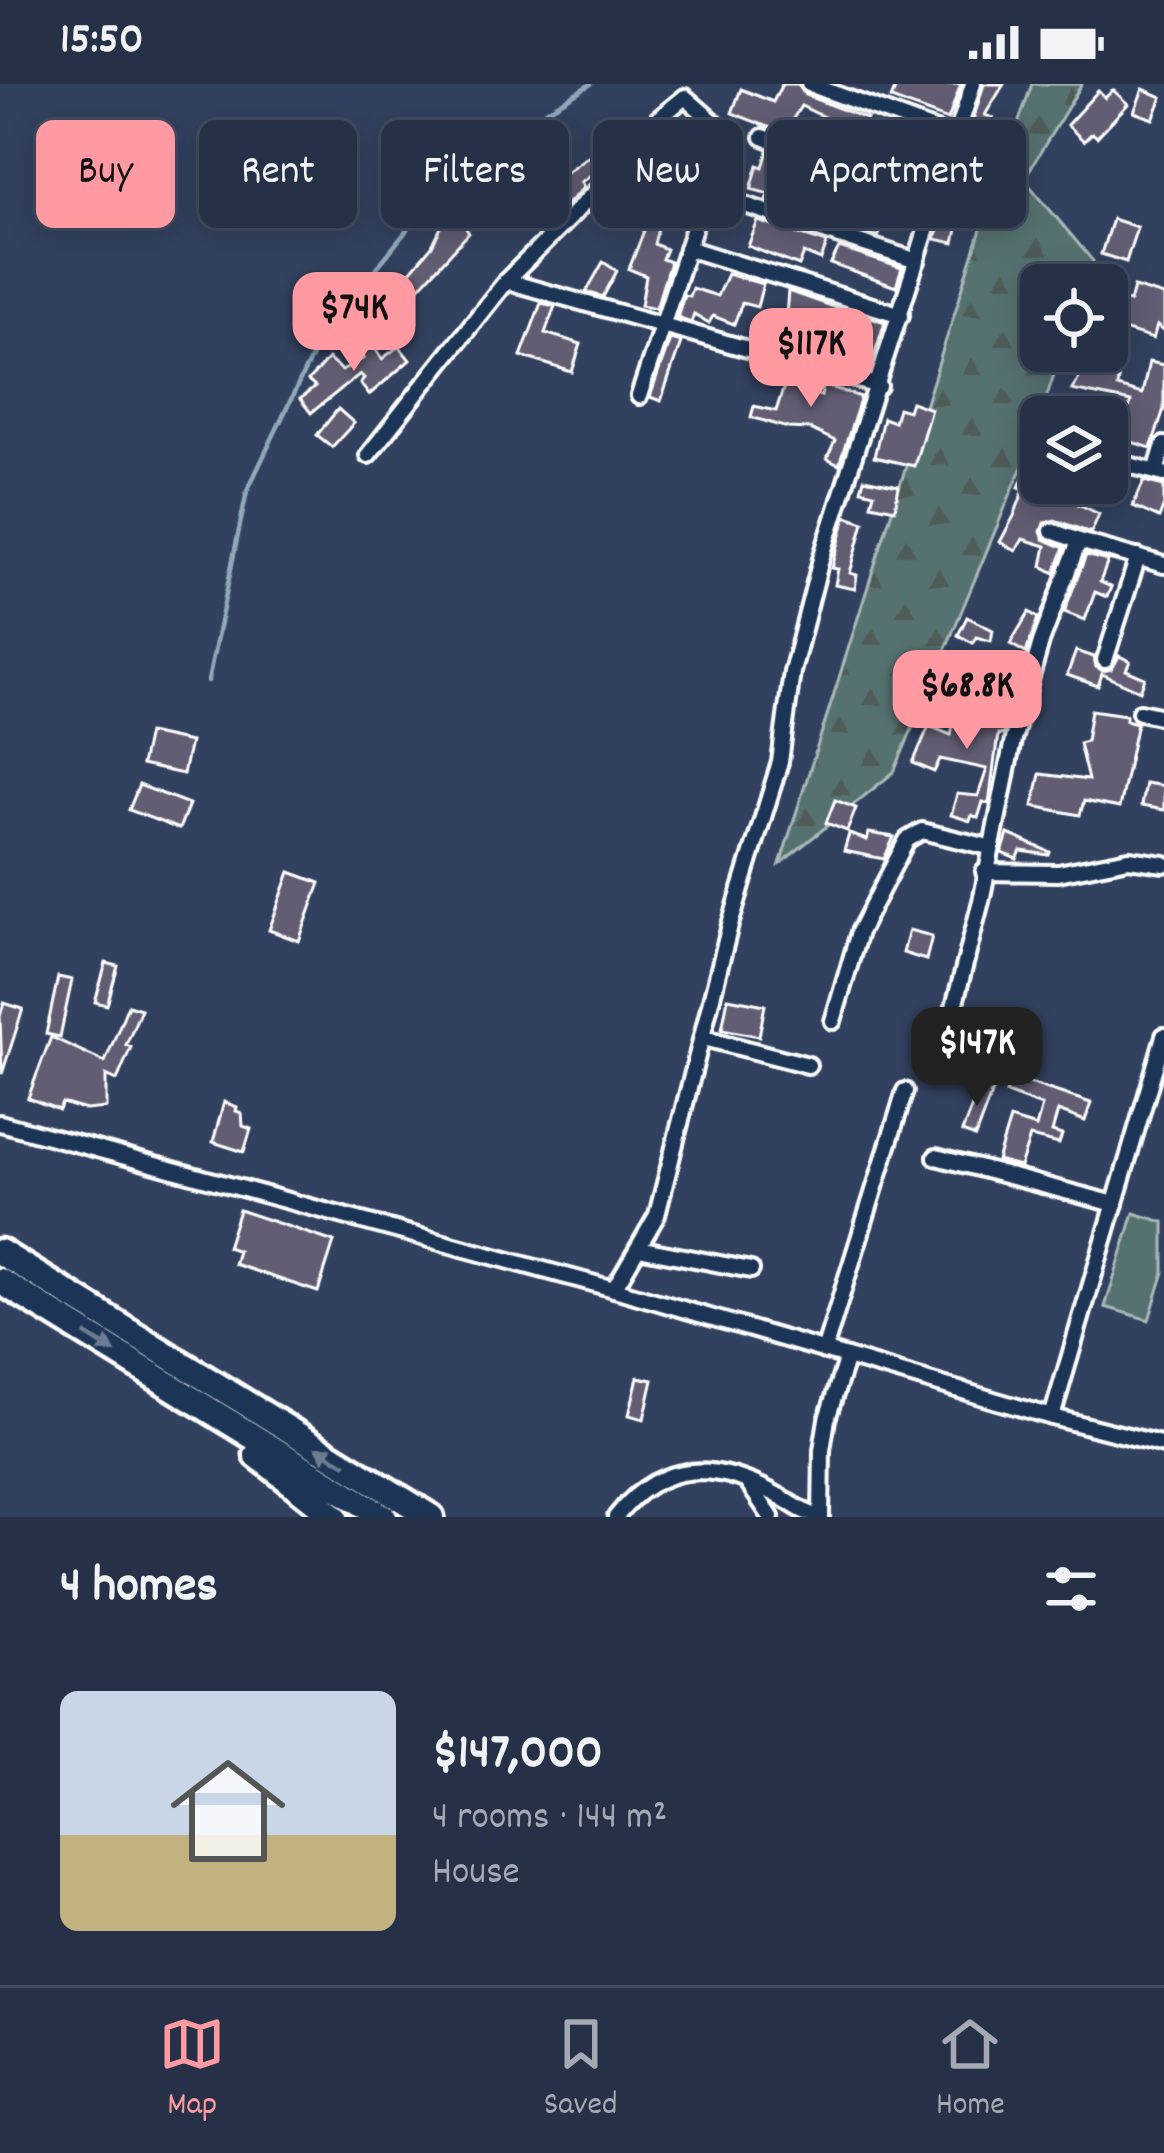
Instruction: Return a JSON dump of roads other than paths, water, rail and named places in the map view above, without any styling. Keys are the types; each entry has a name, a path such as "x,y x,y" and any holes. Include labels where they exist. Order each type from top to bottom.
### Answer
{"highway":[{"path":"0,1252 431,1517"},
{"path":"0,1282 384,1517"},
{"path":"165,1383 335,1517"}],"street":[{"path":"809,84 907,120"},
{"path":"963,120 972,84"},
{"path":"657,120 685,97 711,120"},
{"path":"763,136 767,138"},
{"path":"368,454 506,281 593,195"},
{"path":"743,206 916,262"},
{"path":"639,396 694,228"},
{"path":"614,1289 657,1215 730,925 780,762 792,672 821,559 927,228"},
{"path":"687,248 901,315"},
{"path":"506,281 879,386"},
{"path":"1128,465 1160,473 1164,445"},
{"path":"1052,531 1164,565"},
{"path":"943,1050 1027,687 1079,541"},
{"path":"1105,660 1138,557"},
{"path":"1140,712 1164,717"},
{"path":"833,1022 859,932 907,840 922,831 989,847"},
{"path":"984,872 1058,873 1129,859 1164,864"},
{"path":"1052,1417 1164,1036"},
{"path":"704,1038 808,1065"},
{"path":"824,1351 905,1091"},
{"path":"0,1123 614,1289 1052,1417 1164,1445"},
{"path":"936,1157 1115,1204"},
{"path":"638,1248 751,1270"},
{"path":"616,1517 636,1493 664,1476 688,1471 712,1472 748,1483 821,1517 826,1419 847,1357"},
{"path":"748,1483 771,1517"}],"waterway":[{"path":"208,681 247,491 321,337 449,178 591,84"}]}
